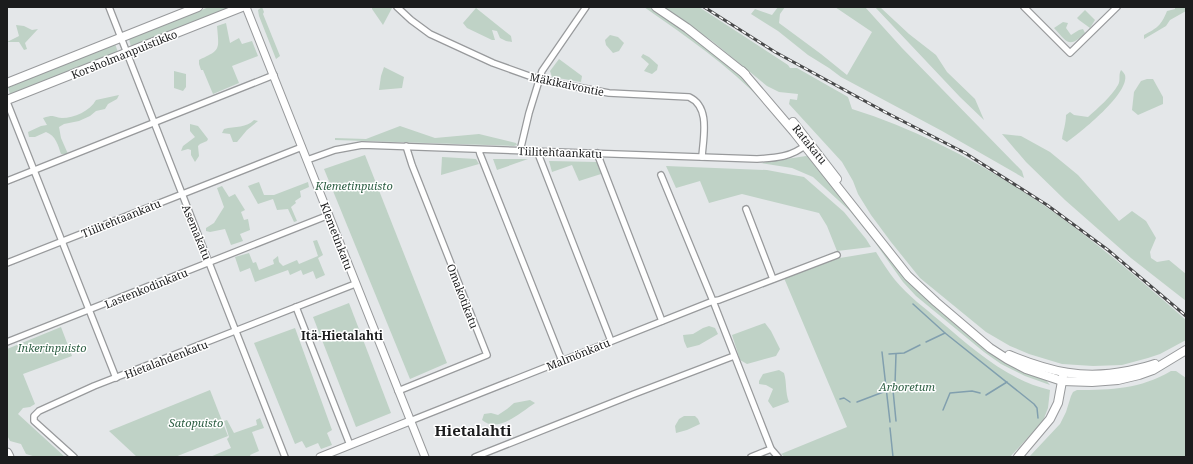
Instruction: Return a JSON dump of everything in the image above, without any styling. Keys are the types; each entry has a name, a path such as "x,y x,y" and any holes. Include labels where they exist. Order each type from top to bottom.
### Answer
{"main road":[{"name":"Korsholmanpuistikko","path":"7,83 198,7"},
{"name":"Korsholmanpuistikko","path":"7,101 242,7"},
{"name":"Ratakatu","path":"656,7 693,33 742,71 769,96 849,194 868,224 908,276 990,348 1026,369 1092,382 1118,380 1154,370 1185,350"},
{"path":"1018,457 1050,419 1058,403 1062,377"},
{"path":"7,453 9,457"}],"street":[{"name":"Asemakatu","path":"109,7 285,457"},
{"name":"Klemetinkatu","path":"246,7 425,457"},
{"name":"Mäkikaivontie","path":"397,7 430,34 493,63 539,79 609,93 689,97 698,103 703,115 702,157"},
{"path":"520,151 542,72 586,7"},
{"path":"1024,7 1070,54 1117,7"},
{"path":"7,181 274,75"},
{"path":"7,101 116,378"},
{"name":"Tiilitehtaankatu","path":"307,160 335,150 362,146 406,146 479,150 757,159 776,158 791,155 807,144"},
{"name":"Omakotikatu","path":"398,390 487,356 409,159 406,146"},
{"name":"Tiilitehtaankatu","path":"7,263 302,147"},
{"path":"479,150 562,361"},
{"path":"537,151 611,341"},
{"path":"596,153 662,321"},
{"path":"661,174 771,449 778,457"},
{"path":"746,209 773,279"},
{"name":"Lastenkodinkatu","path":"7,342 329,215"},
{"name":"Malmönkatu","path":"320,457 713,301 837,255"},
{"name":"Hietalahdenkatu","path":"74,457 34,421 34,416 39,411 54,403 116,378 355,284"},
{"path":"296,307 350,445"},
{"path":"475,457 734,356"},
{"path":"751,457 771,449"}],"green space":[{"path":"209,7 234,7 131,47 129,39"},
{"path":"262,7 264,12 263,14 280,56 276,59 259,16 258,10"},
{"path":"372,7 392,8 383,25 372,9"},
{"path":"644,7 649,7 683,30 741,75 771,110 726,67"},
{"path":"664,7 699,7 788,65 790,68 797,68 848,97 852,109 877,117 925,137 995,174 1039,202 1096,244 1186,320 1186,340 1160,354 1148,358 1122,365 1093,366 1062,364 1029,354 1010,346 986,332 920,278 891,242 858,194 853,181 842,162 789,104 790,99 797,100 798,94 779,92 767,86 712,41"},
{"path":"778,7 785,7 780,14 779,23 847,75 872,32 835,7 865,7 902,48 1022,171 1024,178 942,131 841,77 808,55 778,31 751,14 755,9 772,15"},
{"path":"875,7 881,7 909,34 936,55 947,72 975,99 984,120 960,97"},
{"path":"1175,7 1186,7 1186,11 1170,20 1166,26 1144,39 1144,35 1161,23 1167,11 1175,9"},
{"path":"476,8 511,36 512,42 500,38 497,31 492,30 495,40 492,40 467,28 463,23"},
{"path":"1085,10 1095,20 1090,28 1077,18"},
{"path":"1063,22 1068,23 1066,28 1071,35 1083,29 1085,33 1075,41 1068,42 1054,28"},
{"path":"226,23 230,43 239,38 242,44 252,41 258,56 232,66 239,83 213,94 203,70 201,70 199,60 215,51 218,45 217,26"},
{"path":"16,25 24,26 32,30 38,29 25,43 27,49 24,50 19,42 7,42 19,36"},
{"path":"610,35 618,37 624,43 619,51 613,53 606,45 605,40"},
{"path":"115,44 118,52 11,95 10,94 8,87"},
{"path":"643,54 658,65 657,70 652,74 644,71 649,64 641,57"},
{"path":"559,59 582,76 581,82 552,77 550,71"},
{"path":"384,67 404,77 402,88 379,90"},
{"path":"1121,70 1125,75 1124,83 1120,92 1112,102 1092,122 1067,142 1062,139 1066,115 1070,112 1074,115 1088,117 1112,94 1119,83"},
{"path":"174,71 186,74 186,87 183,91 174,88"},
{"path":"1153,79 1163,97 1163,104 1138,115 1132,110 1134,92 1141,81"},
{"path":"119,95 117,99 108,104 105,109 96,111 90,116 79,121 64,124 59,127 61,138 68,154 61,154 58,144 54,138 46,132 35,137 29,137 28,132 47,125 43,118 52,116 62,118 72,117 86,111 96,100"},
{"path":"254,120 258,121 247,130 237,142 233,142 230,134 222,133 224,129 244,126"},
{"path":"190,124 198,126 208,139 198,146 199,156 195,162 191,155 191,150 188,149 181,151 183,146 195,137 190,131"},
{"path":"400,126 435,138 479,134 516,143 517,145 335,140 335,138 366,139"},
{"path":"1002,134 1021,136 1050,152 1078,175 1119,221 1132,211 1146,221 1156,238 1150,252 1151,258 1157,262 1169,260 1186,274 1186,301 1131,258 1065,200 1026,162"},
{"name":"Klemetinpuisto","path":"365,155 447,363 410,379 324,169"},
{"path":"806,156 810,157 909,282 996,356 1021,371 1045,379 1050,385 1025,376 1001,364 984,352 916,296 903,282 874,241 850,211 813,177 792,168 761,163"},
{"path":"442,157 476,159 479,164 441,175"},
{"path":"493,159 528,159 497,170"},
{"path":"549,161 597,162 601,174 579,181 572,165 552,172"},
{"path":"666,166 767,170 804,177 844,212 871,247 837,251 827,226 819,213 742,194 709,203 700,181 676,188"},
{"path":"259,182 264,195 274,195 308,182 309,187 300,191 301,197 295,201 296,203 291,207 297,221 294,222 288,209 277,210 273,199 258,204 248,186"},
{"path":"222,186 229,197 235,194 245,210 241,212 244,220 248,219 250,230 240,234 243,241 231,245 225,229 210,232 206,231 206,228 214,223 224,207 217,188"},
{"path":"317,240 323,255 318,258 325,275 316,279 313,271 303,275 301,270 290,275 288,270 255,282 250,268 240,272 235,257 249,253 253,263 256,262 259,270 274,264 273,260 278,256 279,262 283,266 297,260 299,264 318,256 313,241"},
{"name":"Arboretum","path":"876,252 892,277 900,286 965,342 991,362 1019,379 1050,390 1048,408 1043,421 1010,457 785,457 781,454 847,427 784,278 834,259"},
{"path":"349,303 391,413 356,427 313,317"},
{"path":"765,323 780,349 776,356 747,364 740,360 732,335"},
{"path":"709,326 715,328 718,334 699,345 687,348 683,335 693,334"},
{"name":"Inkerinpuisto","path":"61,327 72,356 23,374 35,404 30,407 23,408 18,414 65,457 36,457 26,454 21,444 10,441 7,435 7,349"},
{"path":"295,328 332,430 327,433 332,445 321,449 318,443 306,448 302,441 295,444 254,343"},
{"path":"779,370 784,373 789,402 773,408 768,401 773,389 766,385 759,384 759,381 763,374"},
{"path":"1171,371 1176,371 1186,378 1186,457 1029,457 1060,424 1073,392 1077,390 1114,389 1137,385 1148,382"},
{"name":"Satopuisto","path":"210,390 228,436 175,457 137,457 109,431"},
{"path":"530,400 535,403 516,416 502,423 495,425 488,424 482,420 484,414 491,413 498,415 514,403"},
{"path":"684,416 695,416 700,424 676,433 675,426 679,419"},
{"path":"260,418 264,428 252,432 259,451 250,455 251,457 210,457 231,448 227,439 229,437 224,421 227,420 234,433 257,425 256,420"}],"waterway":[{"path":"913,304 945,333 1034,404 1037,408 1038,418"},
{"path":"926,342 945,333"},
{"path":"889,354 904,353 920,345"},
{"path":"882,352 890,422"},
{"path":"896,354 895,384 893,390 896,421"},
{"path":"986,395 1007,382"},
{"path":"857,402 886,391"},
{"path":"943,410 950,393 972,391 980,393"},
{"path":"840,399 844,398 850,402"},
{"path":"890,428 893,457"}],"railway":[{"path":"704,7 775,52 885,112 965,153 1047,205 1108,250 1186,316"}],"district":[{"name":"Itä-Hietalahti","path":"342,335"},
{"name":"Hietalahti","path":"473,430"}]}
